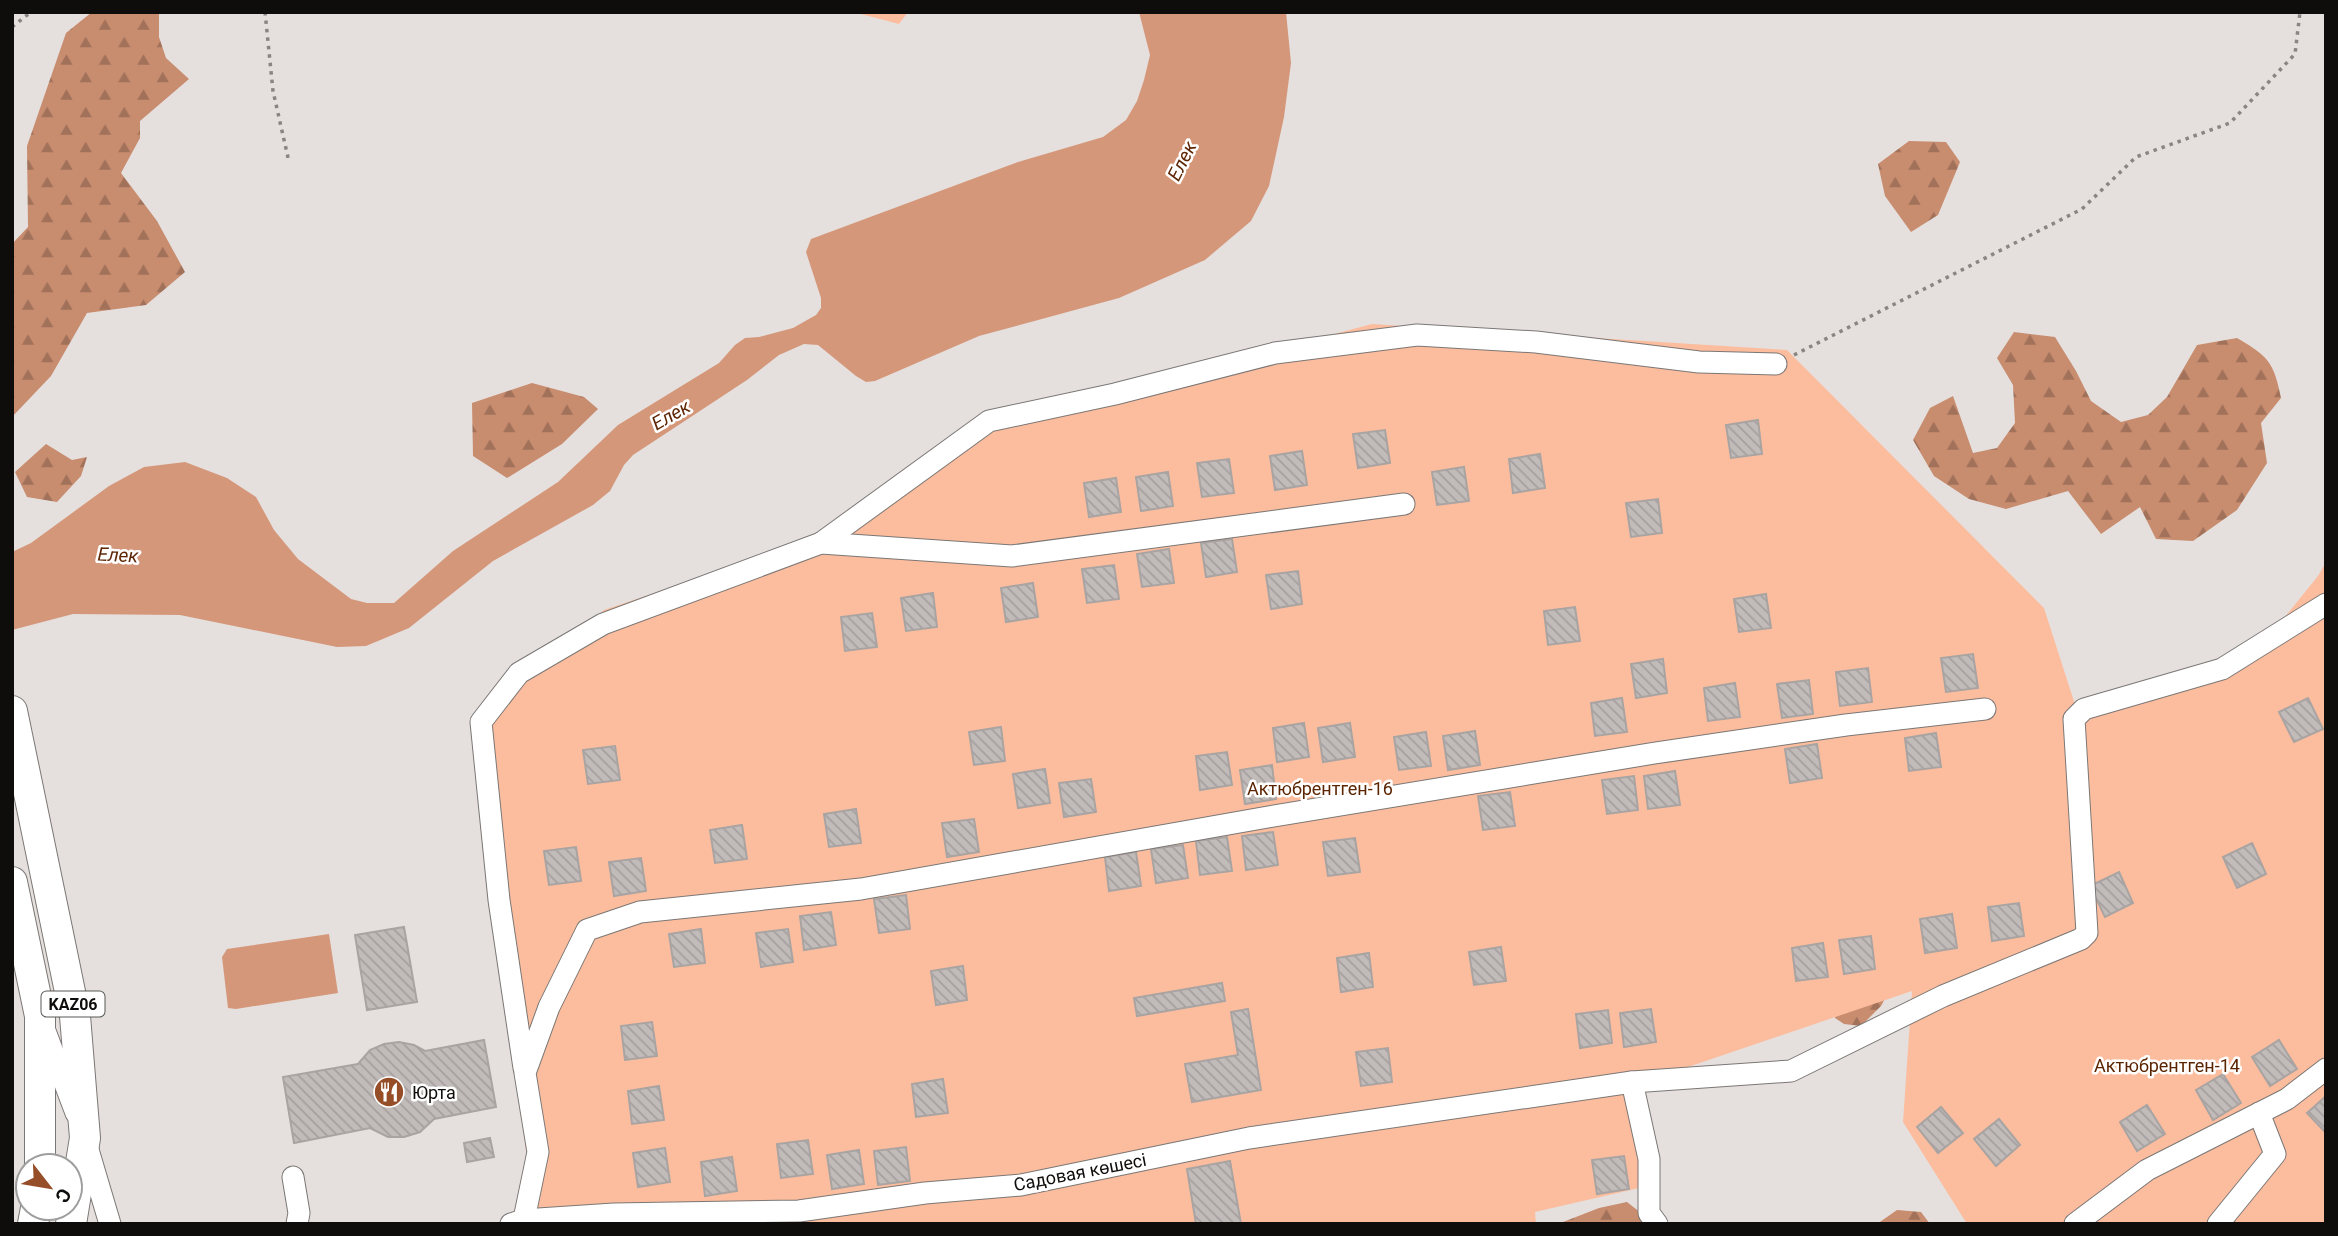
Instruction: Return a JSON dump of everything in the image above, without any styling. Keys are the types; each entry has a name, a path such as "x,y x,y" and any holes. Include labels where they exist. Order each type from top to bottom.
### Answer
{"highway":[{"name":"KАZ06","path":"12,711 75,1016 85,1138 71,1224"},
{"name":"KАZ06","path":"12,882 40,1016 40,1152"}],"street":[{"path":"519,1222 538,1152 499,900 481,722 519,673 603,624 821,543 989,421 1115,394 1275,353 1417,335 1536,342 1699,362 1776,364"},
{"path":"821,543 1012,556 1404,504"},
{"name":"Садовая көшесі","path":"519,1222 614,1214 799,1211 925,1193 1021,1185 1249,1138 1632,1082 1791,1071 1943,996 2081,939 2087,933 2074,719 2084,709 2222,669 2326,604"},
{"path":"525,1073 549,1007 587,930 640,912 861,888 1655,753 1846,725 1984,709"},
{"path":"40,1016 85,1138 110,1224"},
{"path":"2074,1224 2147,1170 2287,1099 2326,1069"},
{"path":"1632,1082 1649,1159 1649,1213 1657,1224"},
{"path":"2218,1224 2275,1154 2259,1113"},
{"path":"293,1177 299,1213 296,1224"}],"path":[{"path":"12,27 31,12"},
{"path":"265,12 272,91 289,162"},
{"path":"1776,364 2082,209 2136,157 2230,123 2295,54 2300,12"}],"green space":[{"path":"92,12 159,12 159,37 166,58 189,79 140,121 140,138 121,173 157,221 185,272 146,305 87,313 51,376 12,417 12,244 28,227 27,146 66,33"},
{"path":"853,12 908,12 899,24"},
{"path":"1909,141 1946,142 1960,162 1938,215 1911,232 1885,196 1878,164"},
{"name":"Актюбрентген-16","path":"1372,324 1787,350 2044,608 2079,717 2254,655 2318,576 2326,562 2326,1224 1967,1224 1903,1122 1912,991 1641,1083 1648,1186 1535,1212 1536,1224 534,1224 481,740 513,690 604,610 803,543 976,429"},
{"path":"2014,332 2055,337 2091,401 2121,422 2148,415 2167,397 2197,345 2237,338 2263,355 2276,376 2281,398 2261,423 2267,463 2237,510 2193,541 2156,539 2140,507 2101,534 2068,491 2006,509 1969,499 1934,476 1913,440 1930,408 1953,396 1973,453 1997,448 2015,423 2013,385 1997,358"},
{"path":"532,383 584,397 598,409 562,444 507,478 473,456 472,403"},
{"path":"46,444 72,460 87,457 81,476 57,502 27,497 15,472"},
{"path":"1888,993 1881,1006 1861,1026 1844,1024 1835,1018 1835,1004"},
{"path":"1627,1202 1655,1224 1563,1222 1599,1208"},
{"path":"1897,1210 1921,1212 1930,1224 1877,1224"}],"water":[{"name":"Елек","path":"1139,12 1286,12 1291,63 1284,117 1269,186 1251,221 1205,260 1119,298 979,336 875,381 866,382 856,376 818,345 804,344 779,355 747,380 633,455 624,465 610,491 593,505 493,561 409,628 366,646 337,647 180,615 73,614 12,630 12,552 31,543 109,486 144,467 185,462 227,478 256,497 274,530 298,559 351,599 367,603 394,603 453,551 558,482 618,425 719,363 745,338 793,328 816,315 821,308 821,298 806,252 811,239 1018,162 1103,137 1126,120 1137,101 1150,55"},
{"path":"329,934 338,993 228,1008 222,957 227,949"}],"building":[{"path":"1758,420 1762,454 1731,458 1726,425"},
{"path":"1385,430 1390,463 1358,468 1353,434"},
{"path":"1302,451 1307,485 1275,490 1270,456"},
{"path":"1540,454 1545,488 1513,493 1509,459"},
{"path":"1229,459 1234,493 1202,497 1197,463"},
{"path":"1464,467 1469,501 1437,505 1432,472"},
{"path":"1168,472 1173,506 1141,511 1136,477"},
{"path":"1116,478 1121,512 1089,517 1084,483"},
{"path":"1658,499 1662,533 1631,537 1626,503"},
{"path":"1232,539 1237,572 1206,577 1201,543"},
{"path":"1169,549 1174,583 1142,587 1137,554"},
{"path":"1114,565 1119,599 1087,603 1082,569"},
{"path":"1298,571 1302,604 1271,609 1266,575"},
{"path":"1033,583 1038,617 1006,622 1001,588"},
{"path":"933,593 937,627 906,631 901,598"},
{"path":"1766,594 1771,628 1739,632 1734,599"},
{"path":"1575,607 1580,641 1548,645 1544,611"},
{"path":"872,613 877,647 845,651 841,617"},
{"path":"1973,654 1978,688 1946,692 1941,658"},
{"path":"1663,659 1667,693 1636,698 1631,664"},
{"path":"1868,668 1872,702 1840,706 1836,672"},
{"path":"1809,680 1813,714 1782,718 1777,684"},
{"path":"1735,683 1740,717 1708,721 1704,688"},
{"path":"1622,698 1627,732 1595,736 1591,703"},
{"path":"2308,698 2323,729 2294,742 2279,712"},
{"path":"1304,723 1309,757 1277,762 1273,728"},
{"path":"1350,723 1355,757 1323,762 1318,728"},
{"path":"1001,727 1005,761 974,765 969,732"},
{"path":"1475,731 1480,765 1448,770 1443,736"},
{"path":"1426,732 1431,766 1399,770 1394,737"},
{"path":"1936,733 1941,767 1909,771 1905,738"},
{"path":"1817,744 1822,778 1790,783 1785,749"},
{"path":"615,746 620,780 588,784 583,750"},
{"path":"1227,752 1232,785 1200,790 1196,756"},
{"path":"1272,765 1276,799 1245,804 1240,770"},
{"path":"1045,769 1050,803 1018,808 1013,774"},
{"path":"1675,771 1680,805 1648,809 1644,776"},
{"path":"1634,776 1638,810 1607,814 1602,780"},
{"path":"1091,779 1096,812 1064,817 1059,783"},
{"path":"1510,792 1515,826 1483,830 1478,796"},
{"path":"856,809 861,843 829,847 824,814"},
{"path":"974,819 979,852 947,857 942,823"},
{"path":"742,825 747,859 715,863 710,830"},
{"path":"1273,832 1278,865 1246,870 1242,836"},
{"path":"1227,837 1232,871 1200,875 1196,841"},
{"path":"1355,838 1360,872 1328,876 1323,842"},
{"path":"2252,843 2266,874 2237,888 2223,857"},
{"path":"1183,845 1188,878 1156,883 1151,849"},
{"path":"576,847 581,881 549,885 544,851"},
{"path":"1136,852 1141,886 1109,891 1105,857"},
{"path":"641,858 646,891 614,896 609,862"},
{"path":"2119,872 2133,903 2105,917 2090,886"},
{"path":"906,895 910,929 879,933 874,899"},
{"path":"2019,903 2024,936 1992,941 1988,907"},
{"path":"831,912 836,945 804,950 800,916"},
{"path":"1952,914 1957,948 1925,953 1920,919"},
{"path":"404,927 417,1002 367,1010 355,935"},
{"path":"701,929 705,963 674,967 669,934"},
{"path":"788,929 793,962 761,967 756,933"},
{"path":"1871,936 1875,969 1844,974 1839,940"},
{"path":"1823,943 1828,977 1796,981 1792,948"},
{"path":"1501,947 1506,981 1474,985 1469,952"},
{"path":"1369,953 1373,987 1341,992 1337,958"},
{"path":"963,966 967,1000 936,1005 931,971"},
{"path":"1222,983 1225,1001 1137,1016 1134,998"},
{"path":"1248,1009 1261,1090 1192,1102 1185,1064 1238,1055 1231,1012"},
{"path":"1651,1009 1656,1042 1624,1047 1620,1013"},
{"path":"1608,1010 1612,1043 1580,1048 1576,1014"},
{"path":"652,1022 657,1056 625,1060 621,1026"},
{"name":"Юрта","path":"484,1040 496,1107 434,1119 420,1132 404,1137 388,1137 370,1128 294,1143 283,1077 358,1064 370,1050 384,1044 399,1042 425,1051"},
{"path":"2279,1040 2297,1069 2270,1086 2252,1057"},
{"path":"1388,1048 1392,1082 1361,1086 1356,1052"},
{"path":"2223,1074 2241,1103 2213,1120 2196,1090"},
{"path":"943,1079 948,1113 916,1117 912,1084"},
{"path":"659,1086 664,1120 632,1124 628,1091"},
{"path":"2326,1096 2326,1133 2307,1113"},
{"path":"2147,1105 2165,1134 2137,1151 2120,1122"},
{"path":"1941,1107 1963,1133 1938,1153 1917,1127"},
{"path":"1999,1119 2020,1145 1996,1166 1974,1139"},
{"path":"490,1138 494,1157 467,1162 464,1143"},
{"path":"808,1140 813,1174 781,1178 777,1144"},
{"path":"906,1147 910,1181 878,1185 874,1151"},
{"path":"665,1148 670,1182 638,1187 633,1153"},
{"path":"859,1150 864,1184 832,1189 827,1155"},
{"path":"1624,1156 1629,1189 1597,1194 1592,1160"},
{"path":"732,1157 737,1191 705,1196 701,1162"},
{"path":"1230,1161 1241,1224 1196,1224 1187,1169"}],"place":[{"name":"Юрта","path":"389,1092"}],"park label":[{"name":"Актюбрентген-14","path":"2167,1065"}]}
